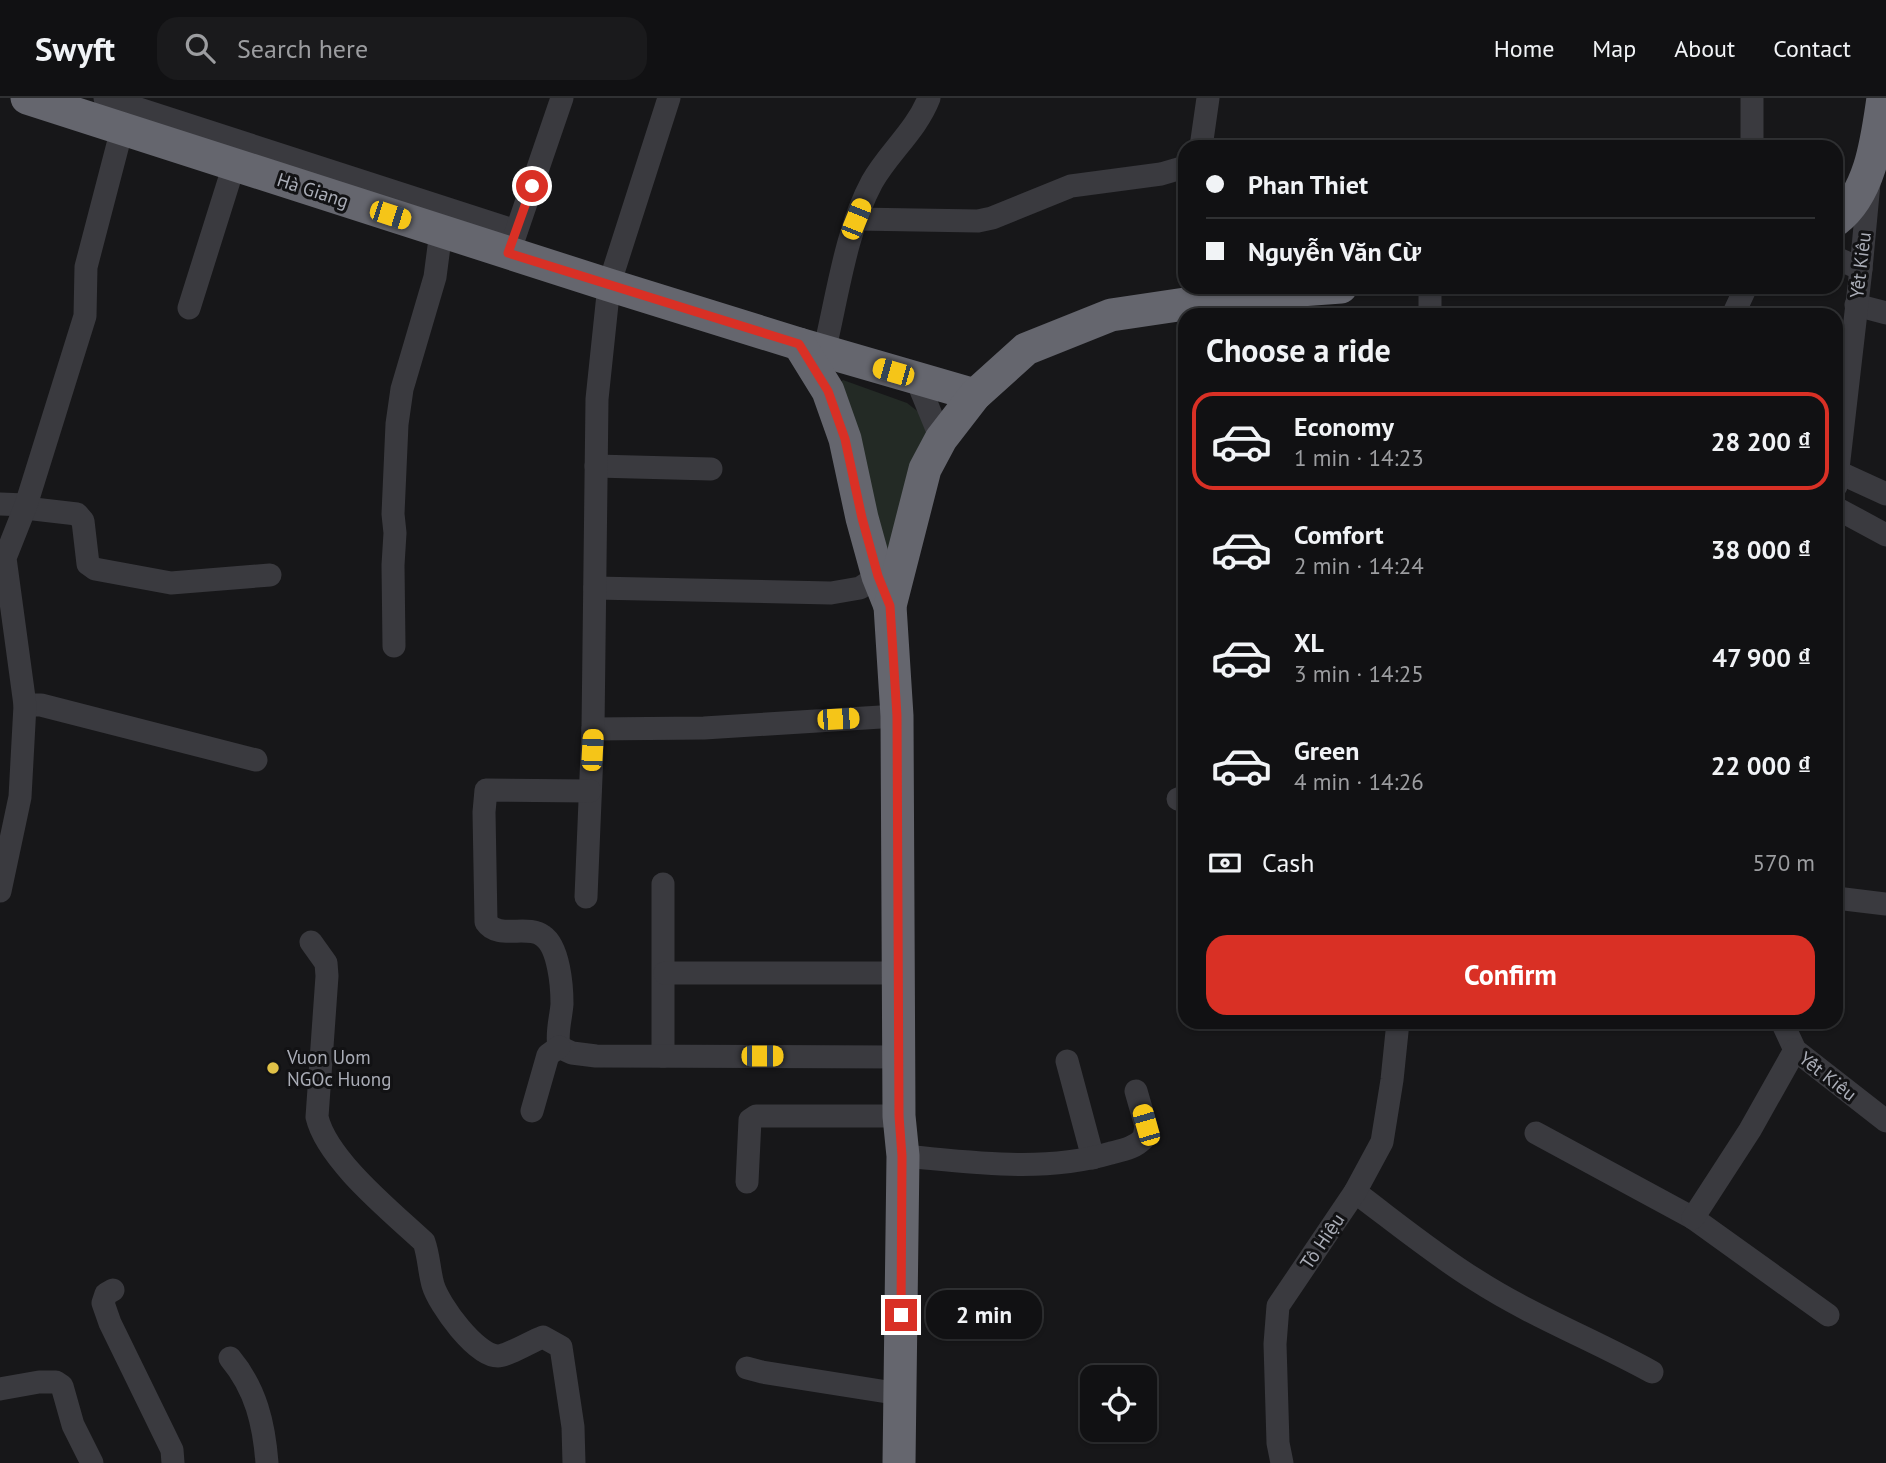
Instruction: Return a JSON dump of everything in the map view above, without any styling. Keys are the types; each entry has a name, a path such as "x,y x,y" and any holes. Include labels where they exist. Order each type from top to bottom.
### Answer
{"highway":[{"name":"Hà Giang","path":"27,98 63,103 122,129 442,232 512,242 609,285 811,348 975,395"},
{"path":"1843,214 1856,195 1874,186 1884,98"},
{"path":"1212,308 1303,294"},
{"path":"884,591 925,469 941,439 975,395 1026,349 1111,316 1178,311"},
{"path":"811,348 845,439 862,518 884,591 897,716 899,1116 902,1156 899,1463"}],"street":[{"name":"Hà Giang","path":"105,98 512,242"},
{"path":"512,242 562,98"},
{"path":"586,897 593,729 597,399 609,285 669,98"},
{"path":"811,348 856,219 873,181 916,125 929,98"},
{"path":"1202,140 1208,98"},
{"path":"1752,98 1752,140"},
{"path":"0,891 8,820 20,797 25,705 3,559 26,506 85,316 86,267 122,129"},
{"path":"189,308 234,165"},
{"path":"856,219 978,221 1003,214 1071,186 1161,174 1178,169"},
{"name":"Yết Kiêu","path":"1843,424 1856,305 1874,186"},
{"path":"394,646 393,514 397,424 402,390 435,277 442,232"},
{"path":"1843,261 1861,269"},
{"path":"1856,305 1886,313"},
{"path":"916,379 941,439"},
{"path":"596,467 711,469"},
{"path":"1843,481 1886,494"},
{"path":"0,504 77,514 83,522 88,564 95,569 171,583 270,575"},
{"path":"1843,512 1886,535"},
{"path":"595,588 831,593 860,588 884,591"},
{"path":"25,705 41,705 256,760"},
{"path":"593,729 730,727 897,716"},
{"path":"559,1047 562,1004 556,957 550,944 542,935 508,932 491,927 486,922 486,790 590,791"},
{"path":"663,884 663,1056"},
{"path":"1843,899 1886,904"},
{"path":"311,942 326,964 327,976 317,1117 320,1130 327,1143 370,1191 424,1242 440,1303 474,1344 491,1355 501,1356 543,1337 561,1347 573,1427 574,1463"},
{"path":"665,973 899,973"},
{"name":"Tô Hiệu","path":"1282,1463 1278,1443 1275,1344 1278,1306 1354,1192 1382,1142 1397,1029"},
{"name":"Yết Kiêu","path":"1785,1029 1795,1050 1886,1121"},
{"path":"559,1047 572,1053 596,1056 899,1057"},
{"path":"532,1111 548,1055 559,1047"},
{"path":"1693,1217 1750,1129 1795,1050"},
{"path":"1067,1061 1094,1158"},
{"path":"902,1156 1009,1165 1065,1163 1094,1158 1129,1148 1144,1138 1146,1125 1136,1091"},
{"path":"747,1182 750,1120 756,1116 899,1116"},
{"path":"1536,1133 1693,1217 1828,1315"},
{"path":"1354,1192 1476,1280 1528,1311 1601,1344 1652,1372"},
{"path":"113,1290 106,1294 103,1303 110,1324 172,1450 173,1463"},
{"path":"230,1358 243,1374 261,1414 267,1463"},
{"path":"747,1368 900,1394"},
{"path":"0,1389 39,1382 56,1382 62,1386 73,1425 92,1463"}],"shaded area":[{"path":"843,380 907,403 921,414 929,429 889,560 839,383"}],"place":[{"name":"Vuon Uom NGOc Huong","path":"273,1068"}],"route":[{"path":"532,186 508,253 799,344 828,391 845,439 862,518 878,576 890,606 897,716 901,1315"}]}
